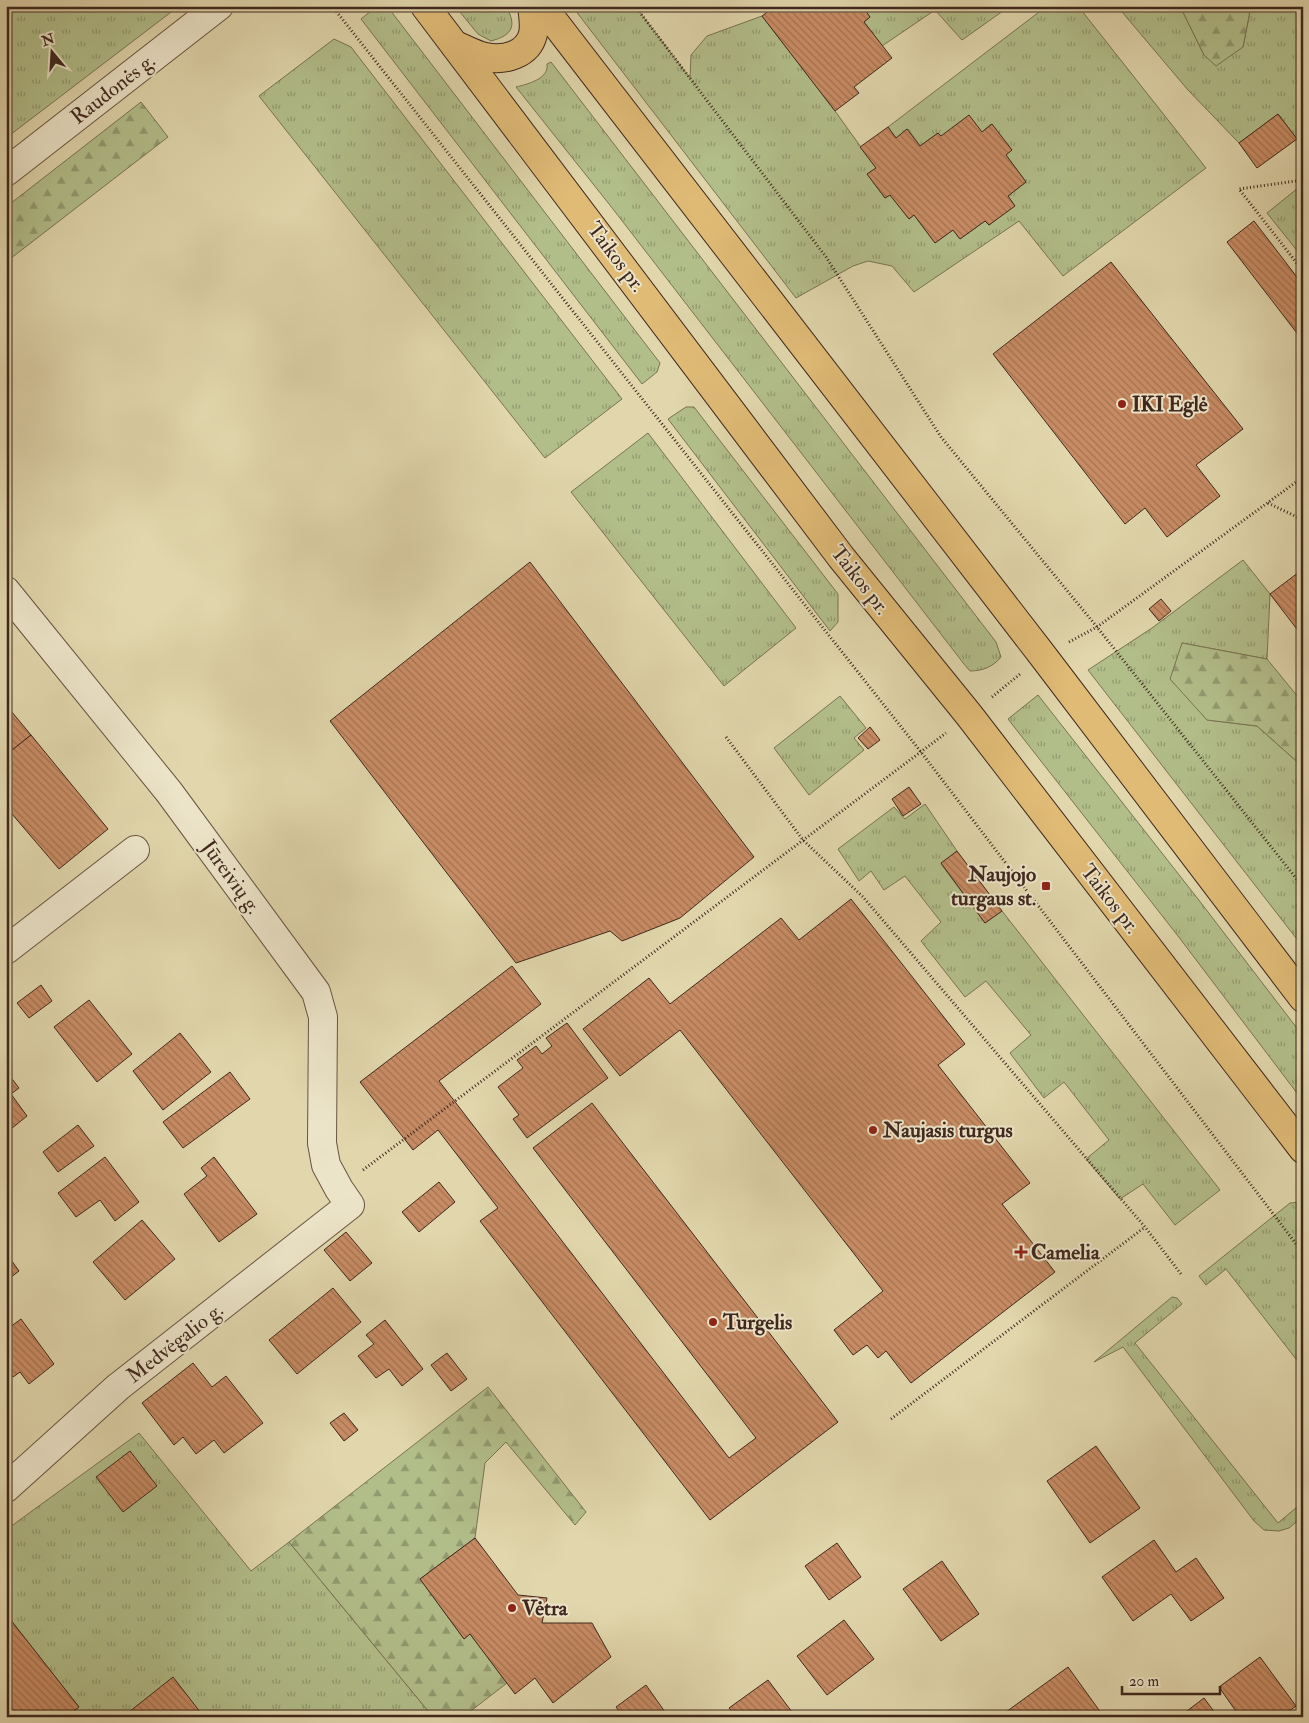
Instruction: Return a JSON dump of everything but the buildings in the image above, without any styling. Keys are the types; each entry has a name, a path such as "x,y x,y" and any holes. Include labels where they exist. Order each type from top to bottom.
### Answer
{"main road":[{"name":"Taikos pr.","path":"425,6 841,557 969,715 1303,1149"},
{"path":"455,45 484,57 501,59 514,56 523,51 533,35 532,6"},
{"path":"542,6 1043,656 1303,998"}],"street":[{"name":"Raudonės g.","path":"6,172 219,6"},
{"name":"Jūreivių g.","path":"6,591 169,792 316,992 323,1017 322,1143 326,1165 344,1197"},
{"path":"6,950 135,850"},
{"name":"Medvėgalio g.","path":"6,1488 118,1387 344,1197"}],"path":[{"path":"332,6 921,752 1303,1253"},
{"path":"636,6 826,257 941,437 1097,627 1303,887"},
{"path":"1303,180 1239,189 1303,271"},
{"path":"344,1197 404,1138 455,1102 921,752 1043,656 1097,627 1303,478"},
{"path":"1268,503 1303,520"},
{"path":"726,737 803,840 863,897 1145,1227 1182,1274"},
{"path":"891,1419 1145,1227"}],"green space":[{"path":"6,6 179,6 6,138"},
{"path":"377,6 387,6 660,363 657,372 642,384 361,19"},
{"path":"455,6 506,6 511,19 511,29 504,36 491,41 478,34"},
{"path":"572,6 635,6 690,78 691,55 707,36 762,16 876,168 867,174 885,198 890,195 909,219 914,215 935,243 953,230 960,239 985,221 989,225 1014,206 1008,196 1026,182 1006,155 1011,150 991,124 982,132 941,136 938,133 920,146 908,129 896,138 888,127 1047,6 1078,6 1206,168 1063,276 1019,221 914,292 892,266 868,261 853,266 796,298"},
{"path":"862,6 1010,6 962,40 935,10 882,46 864,22 870,17"},
{"path":"1117,6 1180,6 1204,55 1243,47 1251,6 1303,6 1303,136 1297,139 1278,114 1239,143 1188,90"},
{"path":"1180,6 1251,6 1243,47 1216,66 1204,55"},
{"path":"334,39 351,47 622,399 545,458 259,96"},
{"path":"551,62 996,642 1001,657 991,666 970,671 964,664 613,209 516,87 537,80 545,74 547,64"},
{"path":"141,102 168,137 6,262 6,207"},
{"path":"1303,184 1303,258 1267,213"},
{"path":"686,407 694,407 838,594 838,622 830,631 668,419"},
{"path":"648,433 796,628 724,686 571,492"},
{"path":"1243,560 1270,594 1267,659 1182,643 1207,720 1257,726 1303,767 1303,947 1088,670 1152,628"},
{"path":"1182,643 1267,659 1303,703 1303,767 1257,726 1207,720 1170,679"},
{"path":"1038,695 1303,1036 1303,1101 1178,936 1008,719"},
{"path":"840,696 866,728 854,738 864,750 809,795 774,748"},
{"path":"925,804 957,851 941,864 985,923 1002,911 1220,1190 1175,1225 1143,1184 1120,1199 1086,1159 1109,1140 1064,1082 1044,1098 1010,1053 1031,1035 986,981 965,997 921,941 941,922 905,876 884,890 871,871 859,881 838,849 894,807 905,819"},
{"path":"1303,1202 1303,1368 1226,1269 1206,1285 1199,1276 1290,1203"},
{"path":"1172,1297 1177,1298 1182,1304 1135,1343 1278,1523 1303,1502 1303,1516 1289,1528 1279,1531 1264,1530 1254,1521 1123,1347 1094,1362"},
{"path":"488,1387 586,1512 575,1525 506,1442 485,1463 475,1538 420,1579 464,1639 470,1634 507,1683 463,1717 433,1717 289,1542"},
{"path":"139,1433 251,1571 289,1542 433,1717 204,1717 173,1678 129,1712 127,1717 66,1717 79,1707 6,1614 6,1530"},
{"path":"1303,1549 1303,1583 1300,1579 1298,1566"}],"place":[{"name":"IKI Eglė","path":"1122,404"},
{"name":"Naujojo turgaus st.","path":"1046,886"},
{"name":"Naujasis turgus","path":"873,1130"},
{"name":"Camelia","path":"1021,1252"},
{"name":"Turgelis","path":"713,1322"},
{"name":"Vėtra","path":"512,1608"}]}
